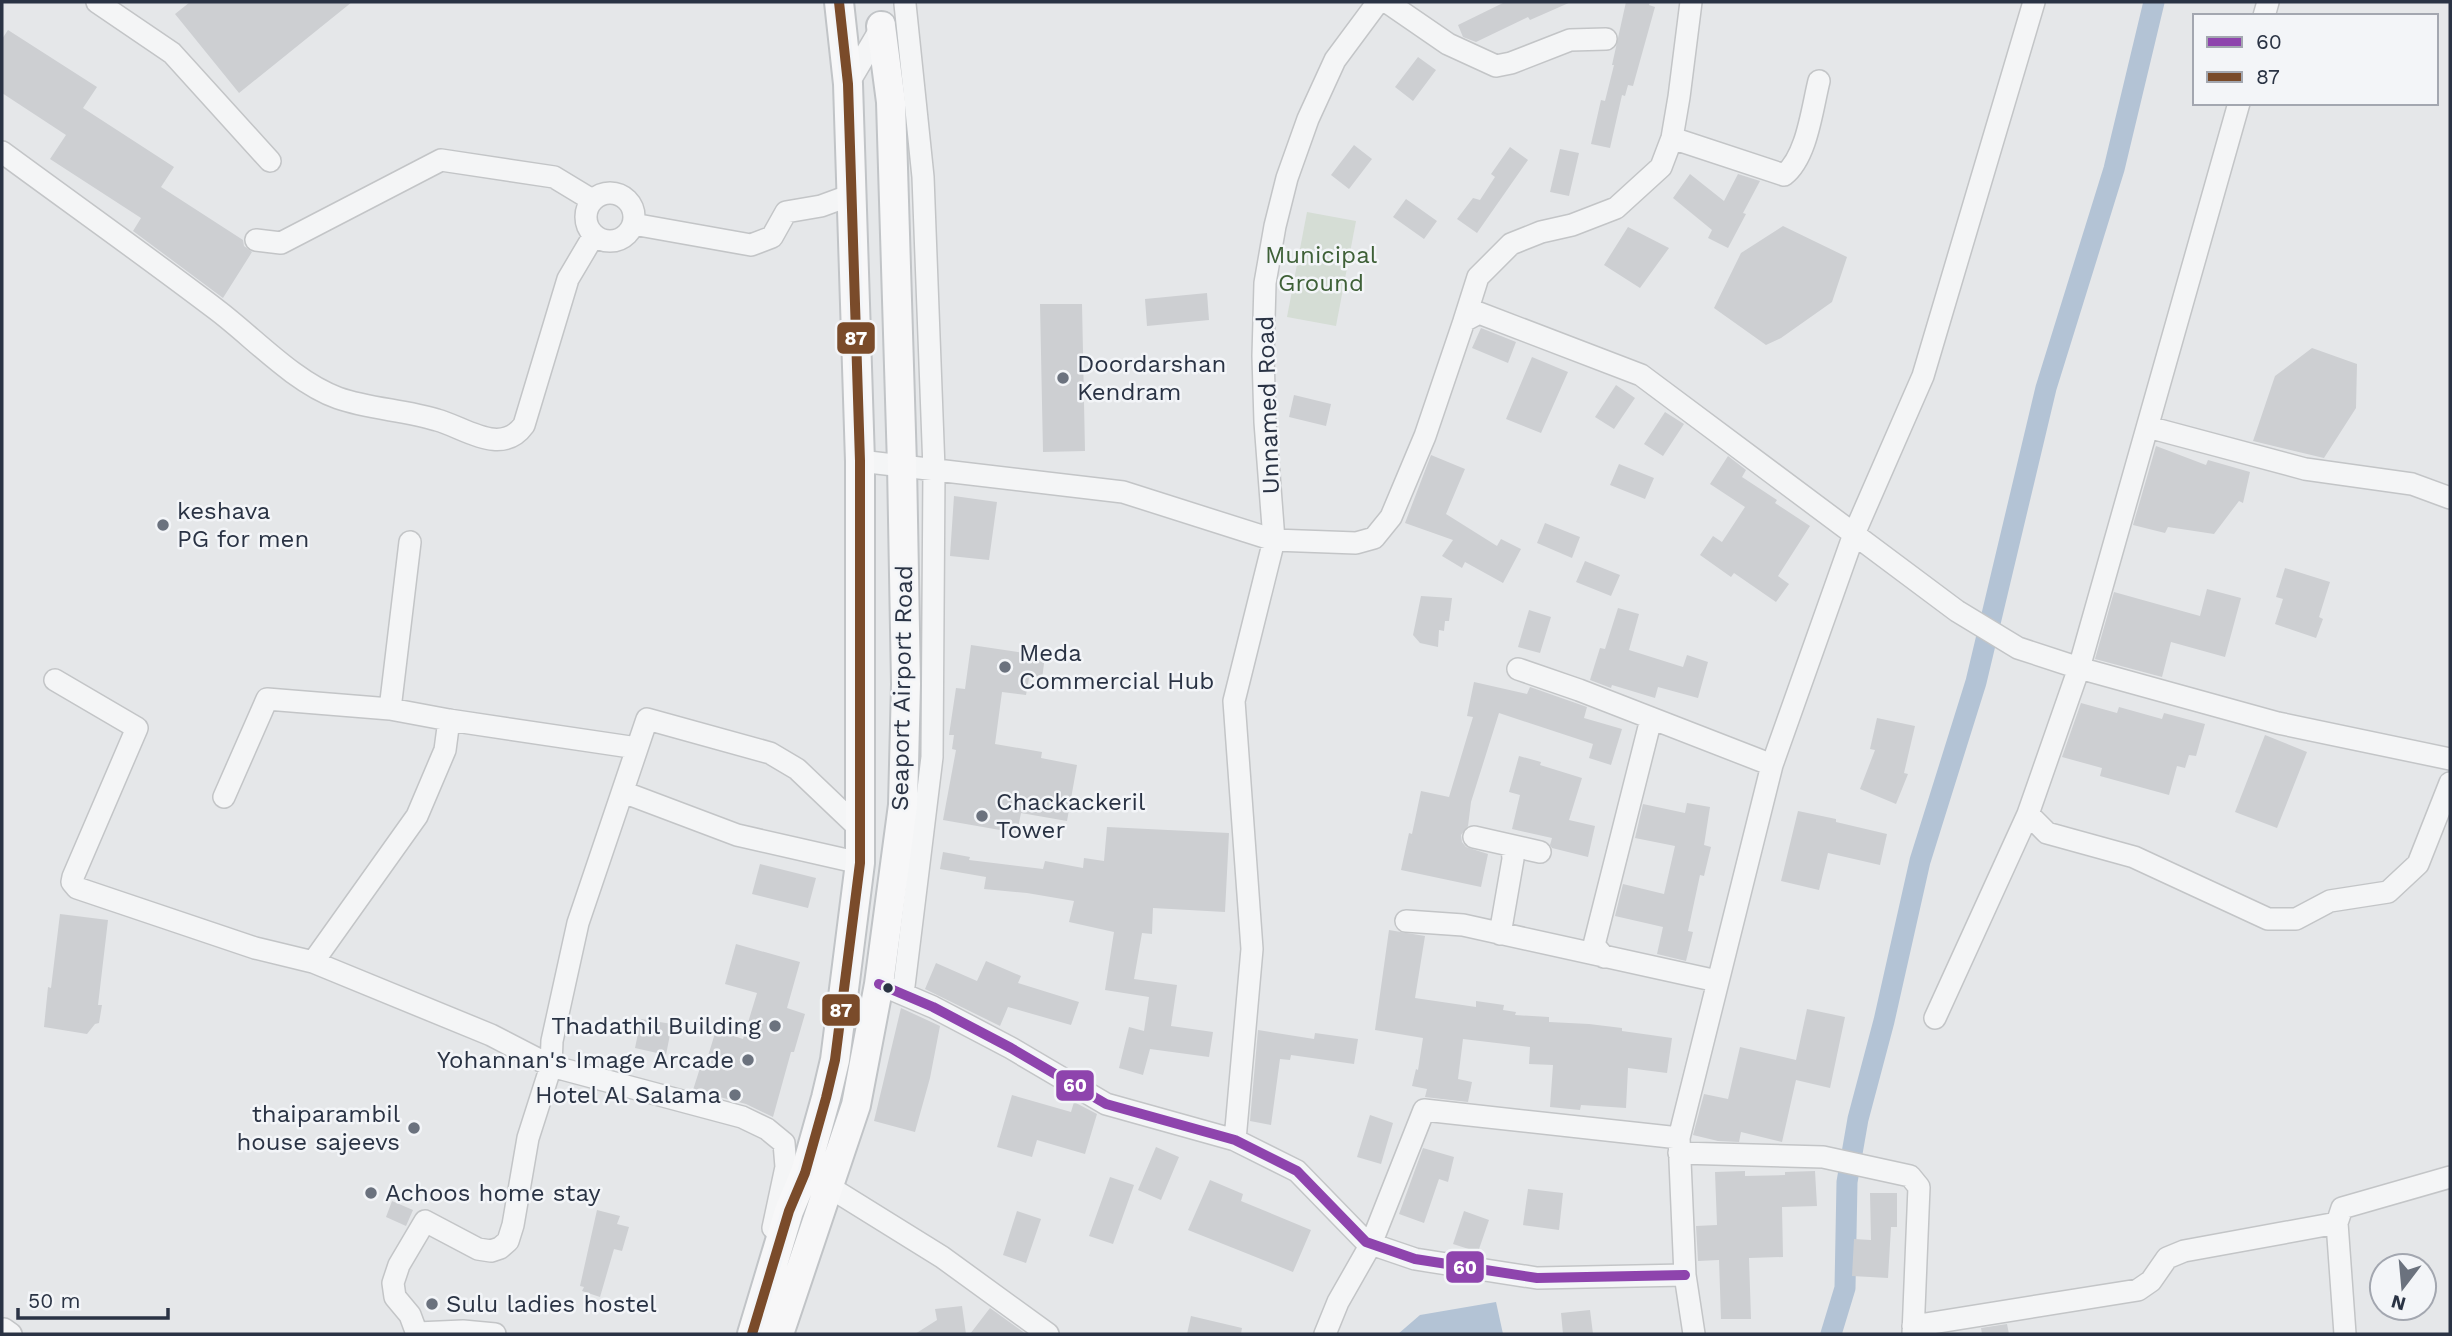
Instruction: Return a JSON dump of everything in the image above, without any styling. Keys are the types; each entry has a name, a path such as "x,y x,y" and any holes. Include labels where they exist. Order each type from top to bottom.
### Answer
{"main road":[{"name":"Seaport Airport Road","path":"752,1334 789,1211 804,1173 835,1060 860,863 860,461 848,84 839,2"},
{"name":"Seaport Airport Road","path":"779,1334 830,1186 891,989 903,805 906,684 891,102 881,26"}],"street":[{"path":"97,2 172,53 270,161"},
{"name":"Unnamed Road","path":"1235,1140 1252,949 1234,701 1274,540 1265,422 1265,284 1275,226 1287,178 1300,143 1335,60 1378,2"},
{"path":"1387,2 1448,44 1496,66 1511,63 1570,40 1606,39"},
{"path":"860,461 1123,492 1274,540 1356,543 1374,538 1391,517 1425,436 1478,277 1511,244 1616,208 1661,167 1672,138 1691,2"},
{"path":"1694,1334 1685,1275 1679,1146 1717,981 1772,765 1854,534 1923,376 2034,2"},
{"path":"848,84 881,26 904,3"},
{"path":"904,3 923,177 934,469 932,757 891,989 933,1007 1011,1048 1106,1104 1235,1140 1297,1171 1371,1244 1415,1259 1536,1278 1685,1275"},
{"path":"1672,138 1784,175 1794,167 1800,154 1819,81"},
{"path":"1934,1017 2028,814 2079,668 2238,105"},
{"path":"2,152 218,311 304,380 338,398 439,420 489,439 517,435 524,425 568,279 594,235"},
{"path":"256,240 281,243 441,160 554,177 592,200"},
{"path":"604,193 616,193 628,200 634,211 633,224 627,234 616,240 604,240 594,235 587,224 586,211 592,200 604,193"},
{"path":"633,224 751,245 772,237 786,212 821,206 851,195"},
{"path":"1464,321 1479,313 1641,375 1957,611 2018,648 2079,668 2278,723 2450,759"},
{"path":"2148,427 2305,469 2412,484 2450,498"},
{"path":"390,709 410,542"},
{"path":"1518,670 1579,690 1772,765"},
{"path":"55,680 137,728 73,877 74,886 188,927 255,948 313,962 491,1035 551,1066 742,1117 767,1129 784,1143 786,1167 772,1228 774,1262"},
{"path":"224,797 267,699 390,709 637,748"},
{"path":"495,1334 463,1331 417,1334 410,1315 395,1297 393,1283 399,1265 425,1221 478,1249 491,1251 508,1241 528,1138 551,1066 552,1041 578,923 647,719 771,753 797,769 860,829"},
{"path":"1604,957 1594,945 1651,719"},
{"path":"313,962 416,816 445,750 449,720"},
{"path":"2028,814 2047,833 2134,857 2268,919 2296,919 2330,901 2388,892 2418,864 2450,783"},
{"path":"623,792 737,835 860,863"},
{"path":"1474,837 1540,852"},
{"path":"1500,934 1513,859 1512,846"},
{"path":"1406,921 1463,925 1717,981"},
{"path":"1325,1334 1338,1302 1371,1244 1424,1110 1679,1146 1823,1157 1910,1176 1919,1187 1913,1330 2138,1290 2151,1281 2167,1258 2184,1251 2337,1223"},
{"path":"804,1173 830,1186 942,1257 1048,1334"},
{"path":"2345,1334 2337,1223 2343,1208 2450,1177"}],"green space":[{"name":"Municipal Ground","path":"1307,212 1356,221 1336,326 1287,317"}],"water":[{"path":"1496,1302 1503,1334 1398,1334 1420,1315"}],"building":[{"path":"190,2 352,2 239,93 175,14"},
{"path":"1505,2 1571,2 1530,20 1528,17 1476,42 1463,37 1458,25"},
{"path":"1626,2 1650,2 1649,5 1655,7 1633,86 1628,85 1625,96 1622,95 1610,148 1591,144 1601,100 1605,101 1614,65"},
{"path":"8,30 97,87 83,108 174,167 161,187 243,240 244,246 252,252 223,298 133,231 141,218 50,159 66,135 2,93 2,39"},
{"path":"1418,57 1436,70 1413,101 1395,87"},
{"path":"1354,145 1372,159 1349,189 1331,175"},
{"path":"1510,147 1528,160 1477,233 1457,219 1473,198 1480,200 1495,177 1491,174"},
{"path":"1560,149 1579,153 1569,196 1550,192"},
{"path":"1690,174 1724,201 1738,174 1760,181 1728,248 1708,238 1712,230 1673,198"},
{"path":"1406,199 1437,221 1424,239 1393,217"},
{"path":"1783,226 1847,257 1832,302 1781,338 1766,345 1714,308 1741,253"},
{"path":"1628,227 1669,248 1640,288 1604,265"},
{"path":"1207,293 1209,320 1147,326 1145,299"},
{"name":"Doordarshan Kendram","path":"1040,304 1082,304 1085,451 1043,452"},
{"path":"1481,328 1516,342 1508,363 1472,348"},
{"path":"2312,348 2357,364 2356,408 2324,458 2253,441 2275,376"},
{"path":"1532,357 1568,372 1541,433 1506,419"},
{"path":"1616,385 1635,398 1614,429 1595,417"},
{"path":"1294,395 1331,404 1326,426 1289,417"},
{"path":"1665,412 1684,424 1663,456 1644,444"},
{"path":"2156,446 2206,465 2208,460 2250,472 2243,503 2239,501 2214,534 2168,527 2165,533 2133,525"},
{"path":"1431,455 1465,469 1446,514 1497,546 1501,539 1521,549 1503,583 1465,562 1462,568 1442,556 1453,540 1405,523"},
{"path":"1728,456 1746,470 1742,477 1810,526 1778,576 1789,584 1776,602 1734,573 1731,577 1700,555 1713,536 1722,542 1745,507 1710,484"},
{"path":"1619,464 1654,478 1645,499 1610,485"},
{"path":"954,496 997,502 989,560 950,556"},
{"path":"1545,523 1580,537 1572,558 1537,543"},
{"path":"1585,561 1620,575 1611,596 1576,582"},
{"path":"2285,568 2330,582 2319,617 2323,619 2316,638 2275,624 2283,599 2276,597"},
{"path":"2207,589 2241,598 2225,657 2171,642 2162,677 2095,659 2114,592 2200,616"},
{"path":"1421,596 1452,598 1449,621 1445,621 1444,631 1439,630 1438,647 1420,643 1413,635"},
{"path":"1618,608 1639,614 1629,650 1683,667 1687,655 1708,662 1698,698 1658,687 1655,698 1612,685 1611,688 1590,680 1600,648 1605,649"},
{"path":"1529,610 1551,617 1540,653 1518,647"},
{"path":"971,645 1045,656 1042,679 1029,678 1026,695 1002,692 995,744 1042,752 1041,758 1077,765 1067,821 1021,813 1017,833 943,820 956,750 952,749 954,735 949,735 956,688 965,689"},
{"path":"1474,682 1527,694 1530,687 1587,707 1584,718 1622,729 1611,765 1589,758 1593,744 1499,713 1471,802 1468,826 1461,835 1466,847 1488,854 1481,887 1401,870 1421,791 1449,797 1473,717 1467,716"},
{"path":"2081,703 2117,713 2119,707 2162,719 2164,713 2205,724 2196,756 2189,755 2185,768 2177,766 2169,795 2100,776 2102,768 2062,757"},
{"path":"1877,718 1915,726 1904,773 1908,774 1896,804 1860,789 1875,750 1870,749"},
{"path":"2265,735 2307,752 2277,828 2235,812"},
{"path":"1519,756 1582,778 1569,820 1595,826 1588,857 1552,848 1552,838 1512,829 1520,795 1509,792"},
{"path":"1687,803 1710,807 1704,845 1711,847 1704,876 1700,875 1688,931 1693,932 1686,961 1657,954 1663,927 1615,916 1623,884 1664,894 1675,846 1635,838 1643,804 1685,813"},
{"path":"1798,811 1887,834 1880,865 1828,853 1819,890 1781,881"},
{"path":"1107,827 1229,833 1225,912 1153,908 1152,934 1142,933 1134,979 1177,985 1171,1026 1213,1032 1209,1057 1150,1049 1143,1075 1119,1068 1129,1027 1144,1031 1149,997 1105,990 1114,932 1069,922 1074,901 984,889 986,877 940,869 943,852 970,857 969,860 1043,869 1045,861 1083,868 1084,858 1104,861"},
{"path":"760,864 816,878 808,908 752,894"},
{"path":"60,914 108,920 98,1005 102,1005 99,1023 87,1034 44,1027"},
{"path":"1389,930 1425,936 1415,998 1476,1007 1476,1001 1504,1005 1503,1010 1516,1012 1515,1015 1549,1017 1549,1022 1622,1028 1622,1031 1672,1038 1667,1073 1628,1068 1626,1108 1581,1105 1580,1110 1550,1107 1553,1065 1529,1064 1530,1047 1463,1039 1458,1079 1472,1082 1468,1102 1425,1097 1427,1089 1412,1086 1416,1069 1418,1070 1423,1038 1375,1030"},
{"path":"736,944 800,962 787,1008 805,1014 773,1117 746,1104 693,1090 700,1068 704,1069 716,1030 743,1039 757,993 725,984"},
{"path":"986,961 1021,976 1018,983 1079,1002 1071,1025 1008,1007 1000,1026 925,989 936,963 977,981"},
{"path":"901,1008 940,1026 930,1078 915,1132 874,1121"},
{"path":"1807,1009 1845,1017 1830,1088 1796,1080 1782,1142 1741,1132 1739,1142 1718,1141 1693,1135 1704,1094 1728,1099 1740,1047 1796,1060"},
{"path":"641,1019 672,1024 666,1055 635,1048"},
{"path":"1258,1030 1314,1039 1315,1033 1358,1039 1354,1064 1291,1055 1290,1060 1280,1059 1271,1125 1250,1121"},
{"path":"1012,1095 1071,1112 1074,1102 1097,1114 1085,1154 1037,1140 1032,1157 997,1147"},
{"path":"1370,1115 1393,1123 1381,1164 1357,1157"},
{"path":"1156,1147 1179,1157 1161,1200 1138,1190"},
{"path":"1423,1148 1454,1157 1448,1182 1439,1179 1424,1223 1399,1214"},
{"path":"1745,1171 1745,1176 1815,1171 1817,1206 1782,1207 1783,1257 1749,1258 1751,1319 1721,1319 1719,1260 1698,1261 1696,1226 1717,1225 1715,1172"},
{"path":"1110,1177 1134,1185 1113,1244 1089,1236"},
{"path":"1210,1180 1243,1194 1241,1201 1311,1230 1293,1272 1188,1230"},
{"path":"1528,1189 1563,1193 1559,1230 1523,1225"},
{"path":"1870,1193 1897,1193 1897,1227 1891,1227 1888,1278 1852,1276 1854,1239 1871,1240"},
{"path":"392,1201 413,1210 406,1226 386,1217"},
{"path":"597,1210 620,1216 617,1224 629,1227 622,1251 614,1249 600,1297 582,1291 584,1287 580,1286"},
{"path":"1017,1211 1041,1219 1026,1263 1003,1255"},
{"path":"1464,1211 1489,1220 1478,1252 1453,1244"},
{"path":"962,1306 966,1334 915,1334 937,1320 935,1309"},
{"path":"990,1308 1026,1334 970,1334"},
{"path":"1590,1310 1593,1334 1563,1334 1561,1313"},
{"path":"1191,1316 1242,1328 1241,1334 1187,1334"},
{"path":"2007,1324 2009,1334 1982,1334 1981,1328"}],"waterway":[{"path":"1831,1334 1845,1288 1847,1182 1858,1119 1884,1021 1920,861 1976,682 2046,388 2114,169 2154,2"}],"transit line":[{"name":"87","path":"752,1334 789,1211 805,1173 835,1060 860,863 860,461 848,84 839,2"},
{"name":"60","path":"879,984 933,1007 1011,1048 1106,1104 1235,1140 1297,1171 1366,1242 1415,1259 1537,1278 1685,1275"}],"place":[{"name":"Doordarshan Kendram","path":"1063,378"},
{"name":"keshava PG for men","path":"163,525"},
{"name":"Meda Commercial Hub","path":"1005,667"},
{"name":"Chackackeril Tower","path":"982,816"},
{"name":"Thadathil Building","path":"775,1026"},
{"name":"Yohannan's Image Arcade","path":"748,1060"},
{"name":"Hotel Al Salama","path":"735,1095"},
{"name":"thaiparambil house sajeevs","path":"414,1128"},
{"name":"Achoos home stay","path":"371,1193"},
{"name":"Sulu ladies hostel","path":"432,1304"}]}
